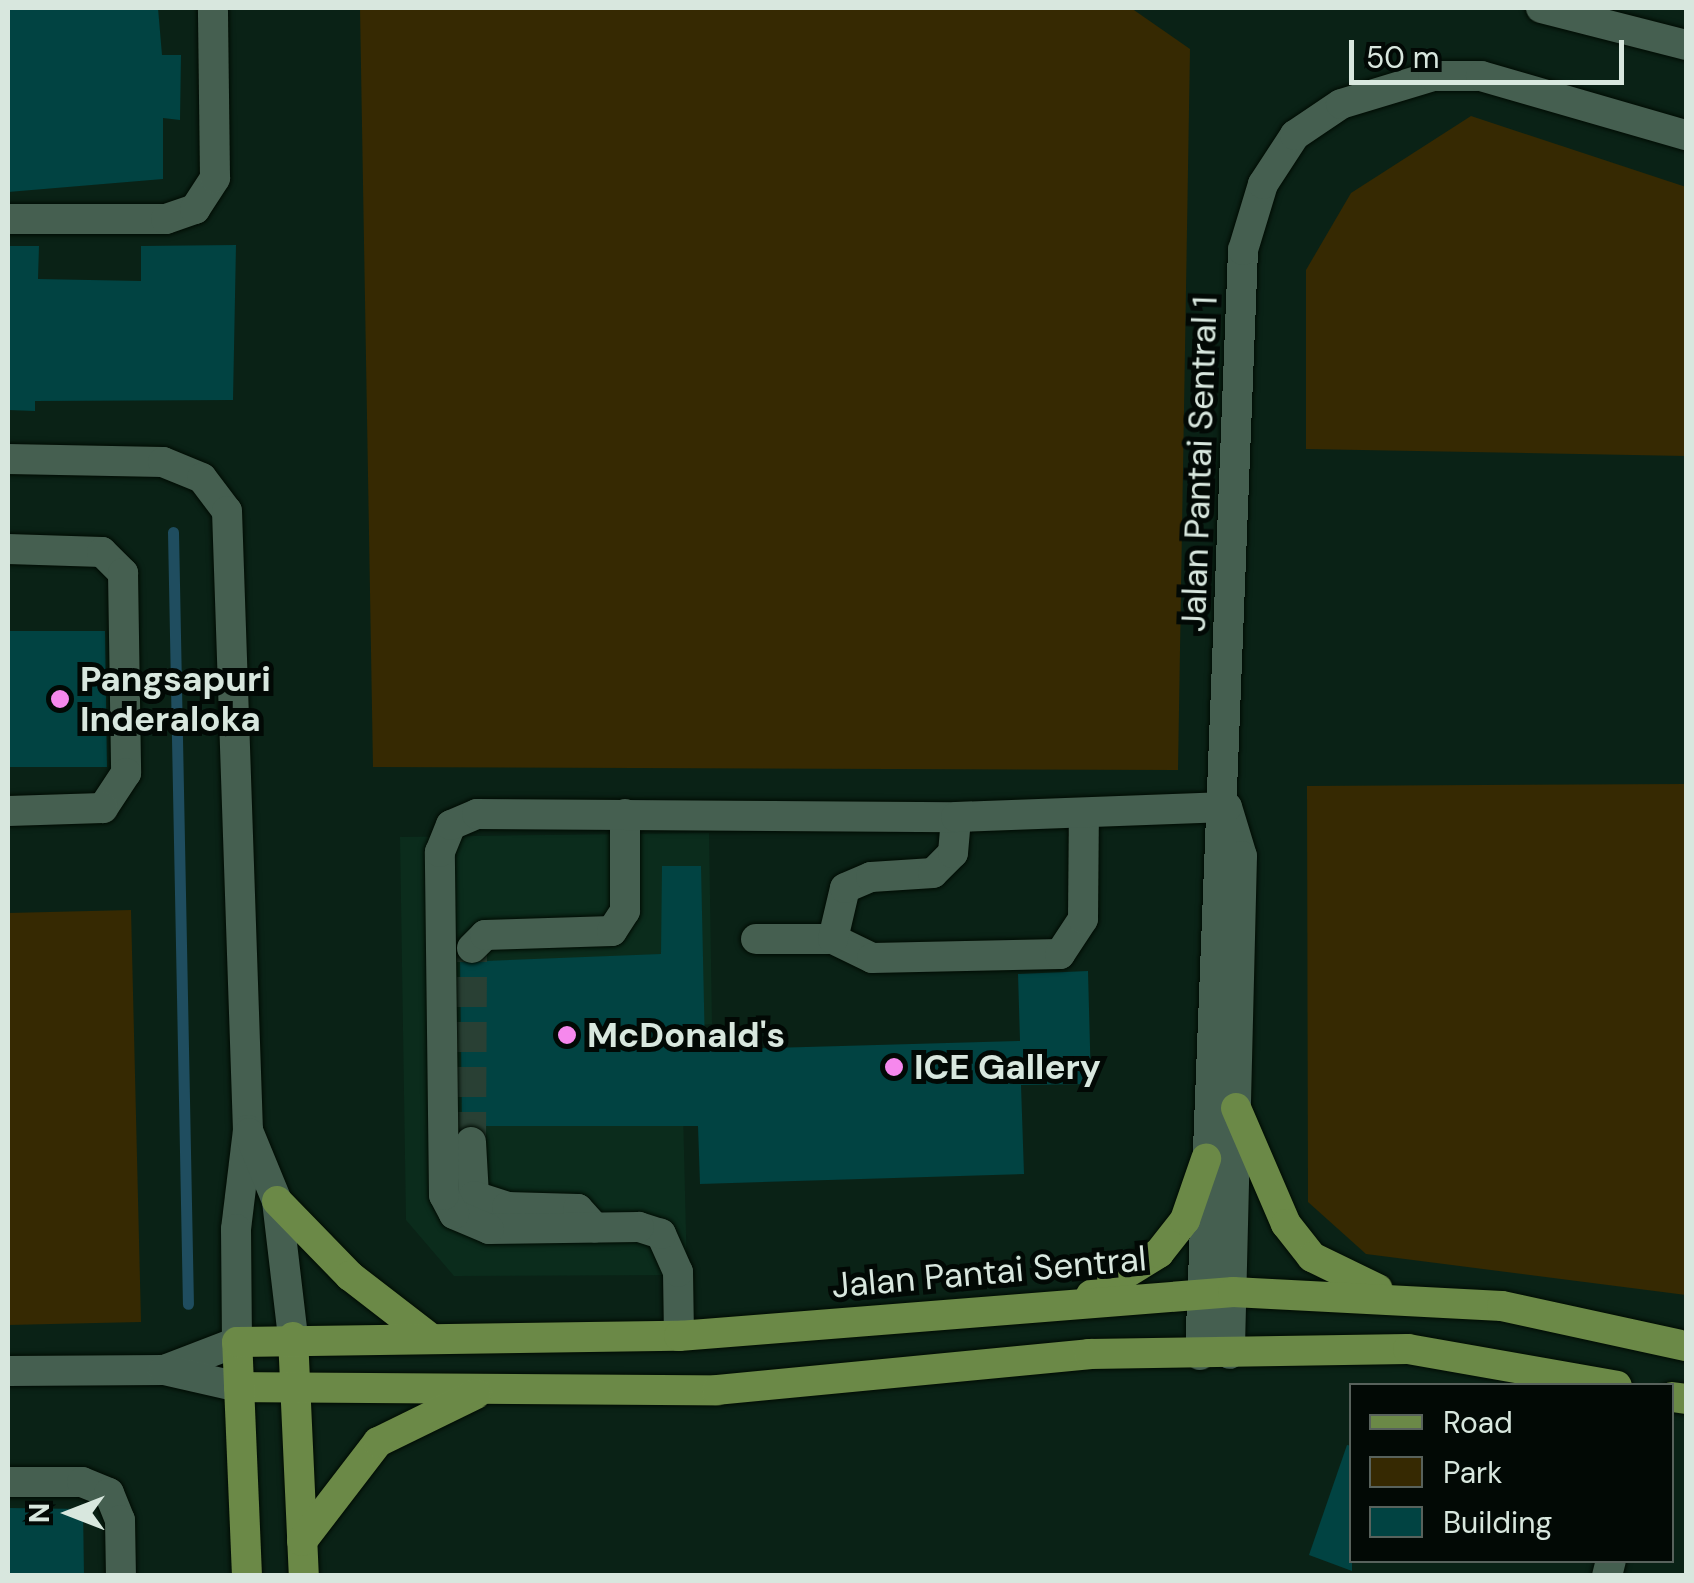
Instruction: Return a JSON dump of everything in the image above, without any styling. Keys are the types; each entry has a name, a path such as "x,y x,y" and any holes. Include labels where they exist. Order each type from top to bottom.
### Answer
{"main road":[{"path":"1236,1108 1286,1224 1312,1257 1400,1296"},
{"path":"1064,1305 1117,1286 1159,1252 1185,1220 1206,1159"},
{"path":"278,1201 350,1276 429,1337"},
{"name":"Jalan Pantai Sentral","path":"237,1342 293,1338 679,1336 1233,1292 1400,1296 1502,1306 1686,1346"},
{"path":"293,1338 304,1576"},
{"path":"237,1342 247,1576"},
{"path":"239,1387 717,1390 1070,1355 1408,1349 1600,1383"},
{"path":"302,1541 378,1442 488,1389"}],"street":[{"path":"8,219 166,219 196,209 215,178 213,8"},
{"path":"1541,8 1686,44"},
{"name":"Jalan Pantai Sentral 1","path":"1215,1354 1201,1292 1213,860 1227,807 1243,250 1263,184 1295,135 1341,104 1386,88 1481,76 1686,135"},
{"path":"8,459 163,462 202,478 227,512 248,1130 236,1229 237,1342 164,1370"},
{"path":"8,550 102,552 122,572 126,754 123,788 102,808 8,812"},
{"path":"679,1336 672,1246 640,1227 490,1229 454,1214 444,1195 440,852 450,825 477,814 956,817 1227,807"},
{"name":"Jalan Pantai Sentral 1","path":"1215,1354 1233,1292 1242,856 1227,807"},
{"path":"472,948 484,935 612,931 625,911 626,814"},
{"path":"756,939 833,939 864,958 1060,954 1083,919 1084,814"},
{"path":"833,939 845,888 872,877 933,873 954,853 956,817"},
{"path":"248,1130 278,1201 293,1338"},
{"path":"471,1142 474,1196 507,1208 578,1209 595,1228"},
{"path":"8,1371 164,1370 239,1387"},
{"path":"8,1482 82,1482 109,1492 120,1520 120,1576"}],"shaded area":[{"path":"709,833 712,1024 681,1027 687,1275 454,1276 406,1220 400,837"}],"green space":[{"path":"360,8 1131,8 1190,49 1178,770 373,767"},
{"path":"1471,116 1686,187 1686,456 1306,449 1306,270 1351,193"},
{"path":"1686,784 1686,1295 1366,1254 1308,1202 1307,786"},
{"path":"131,910 141,1322 8,1325 8,913"}],"building":[{"path":"8,8 158,8 162,55 181,55 180,120 163,118 163,179 8,192"},
{"path":"236,245 233,400 35,401 35,411 8,410 8,246 39,246 38,279 141,281 141,246"},
{"name":"Pangsapuri Inderaloka","path":"8,631 105,631 107,767 8,767"},
{"path":"662,866 701,866 705,1050 1020,1041 1018,974 1088,971 1091,1084 1021,1085 1024,1174 700,1184 698,1126 462,1126 460,962 661,954"},
{"path":"1347,1445 1349,1445 1352,1571 1309,1555"},
{"path":"8,1508 83,1509 84,1576 8,1576"}],"waterway":[{"path":"173,532 188,1304"}],"tunnel":[{"path":"471,1142 472,948"}],"place":[{"name":"Pangsapuri Inderaloka","path":"60,699"},
{"name":"McDonald's","path":"567,1035"},
{"name":"ICE Gallery","path":"894,1067"}]}
